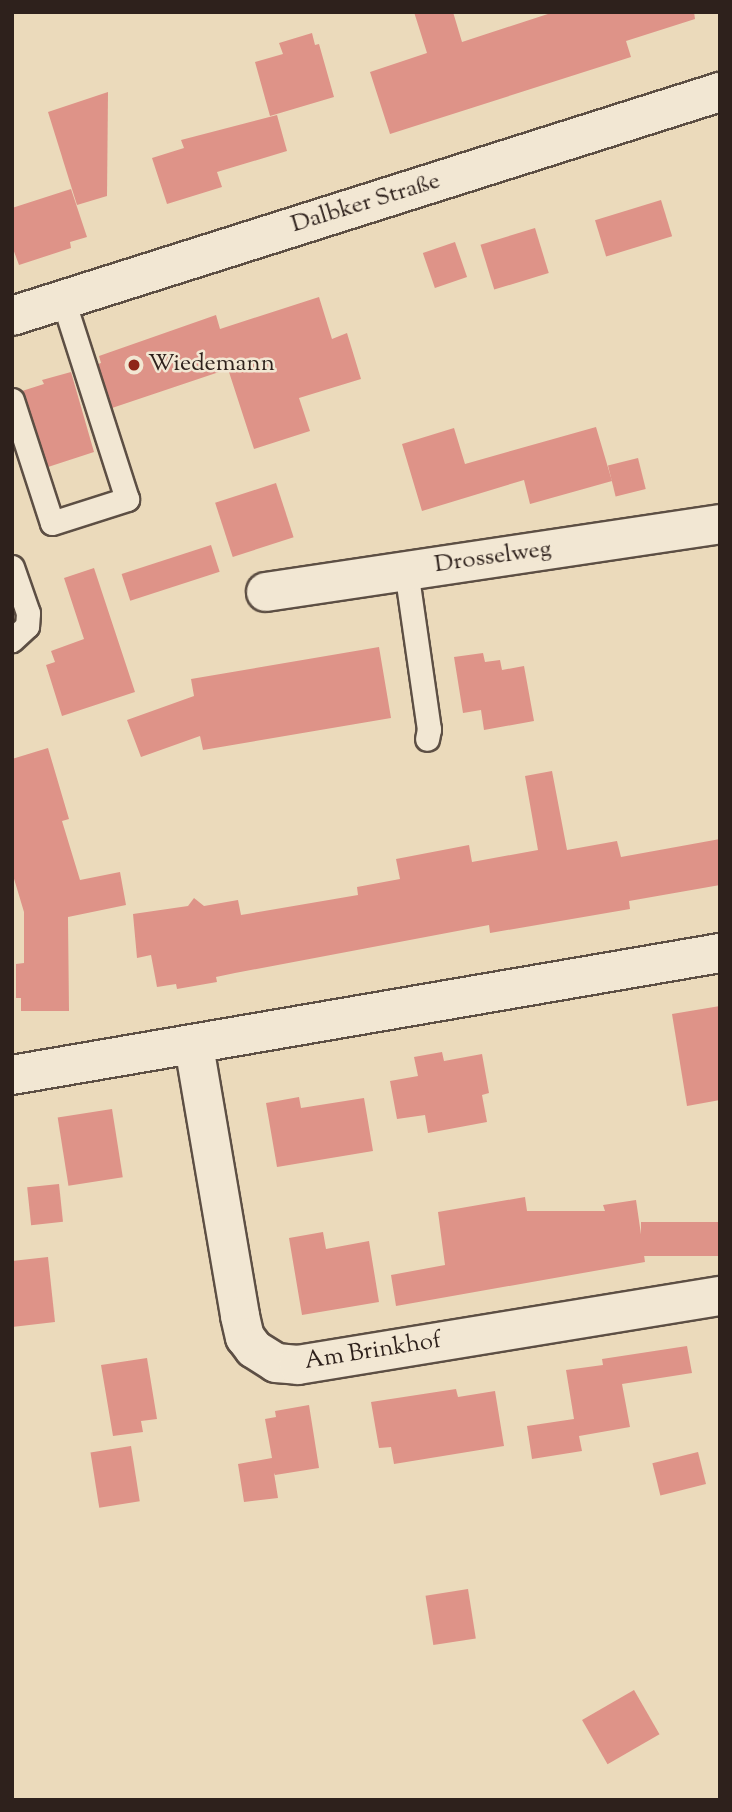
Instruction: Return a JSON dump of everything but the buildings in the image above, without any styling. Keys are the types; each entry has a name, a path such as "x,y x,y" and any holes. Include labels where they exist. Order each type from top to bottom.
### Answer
{"street":[{"name":"Dalbker Straße","path":"12,316 720,92"},
{"name":"Drosselweg","path":"266,592 720,524"},
{"path":"12,1076 720,953"},
{"name":"Am Brinkhof","path":"194,1046 245,1337 254,1349 276,1363 298,1365 720,1296"}],"lane":[{"path":"12,401 52,523 127,499 63,300"},
{"path":"12,567 27,613 27,626 12,640"},
{"path":"406,570 429,729 427,739"}],"place":[{"name":"Wiedemann","path":"134,365"}]}
